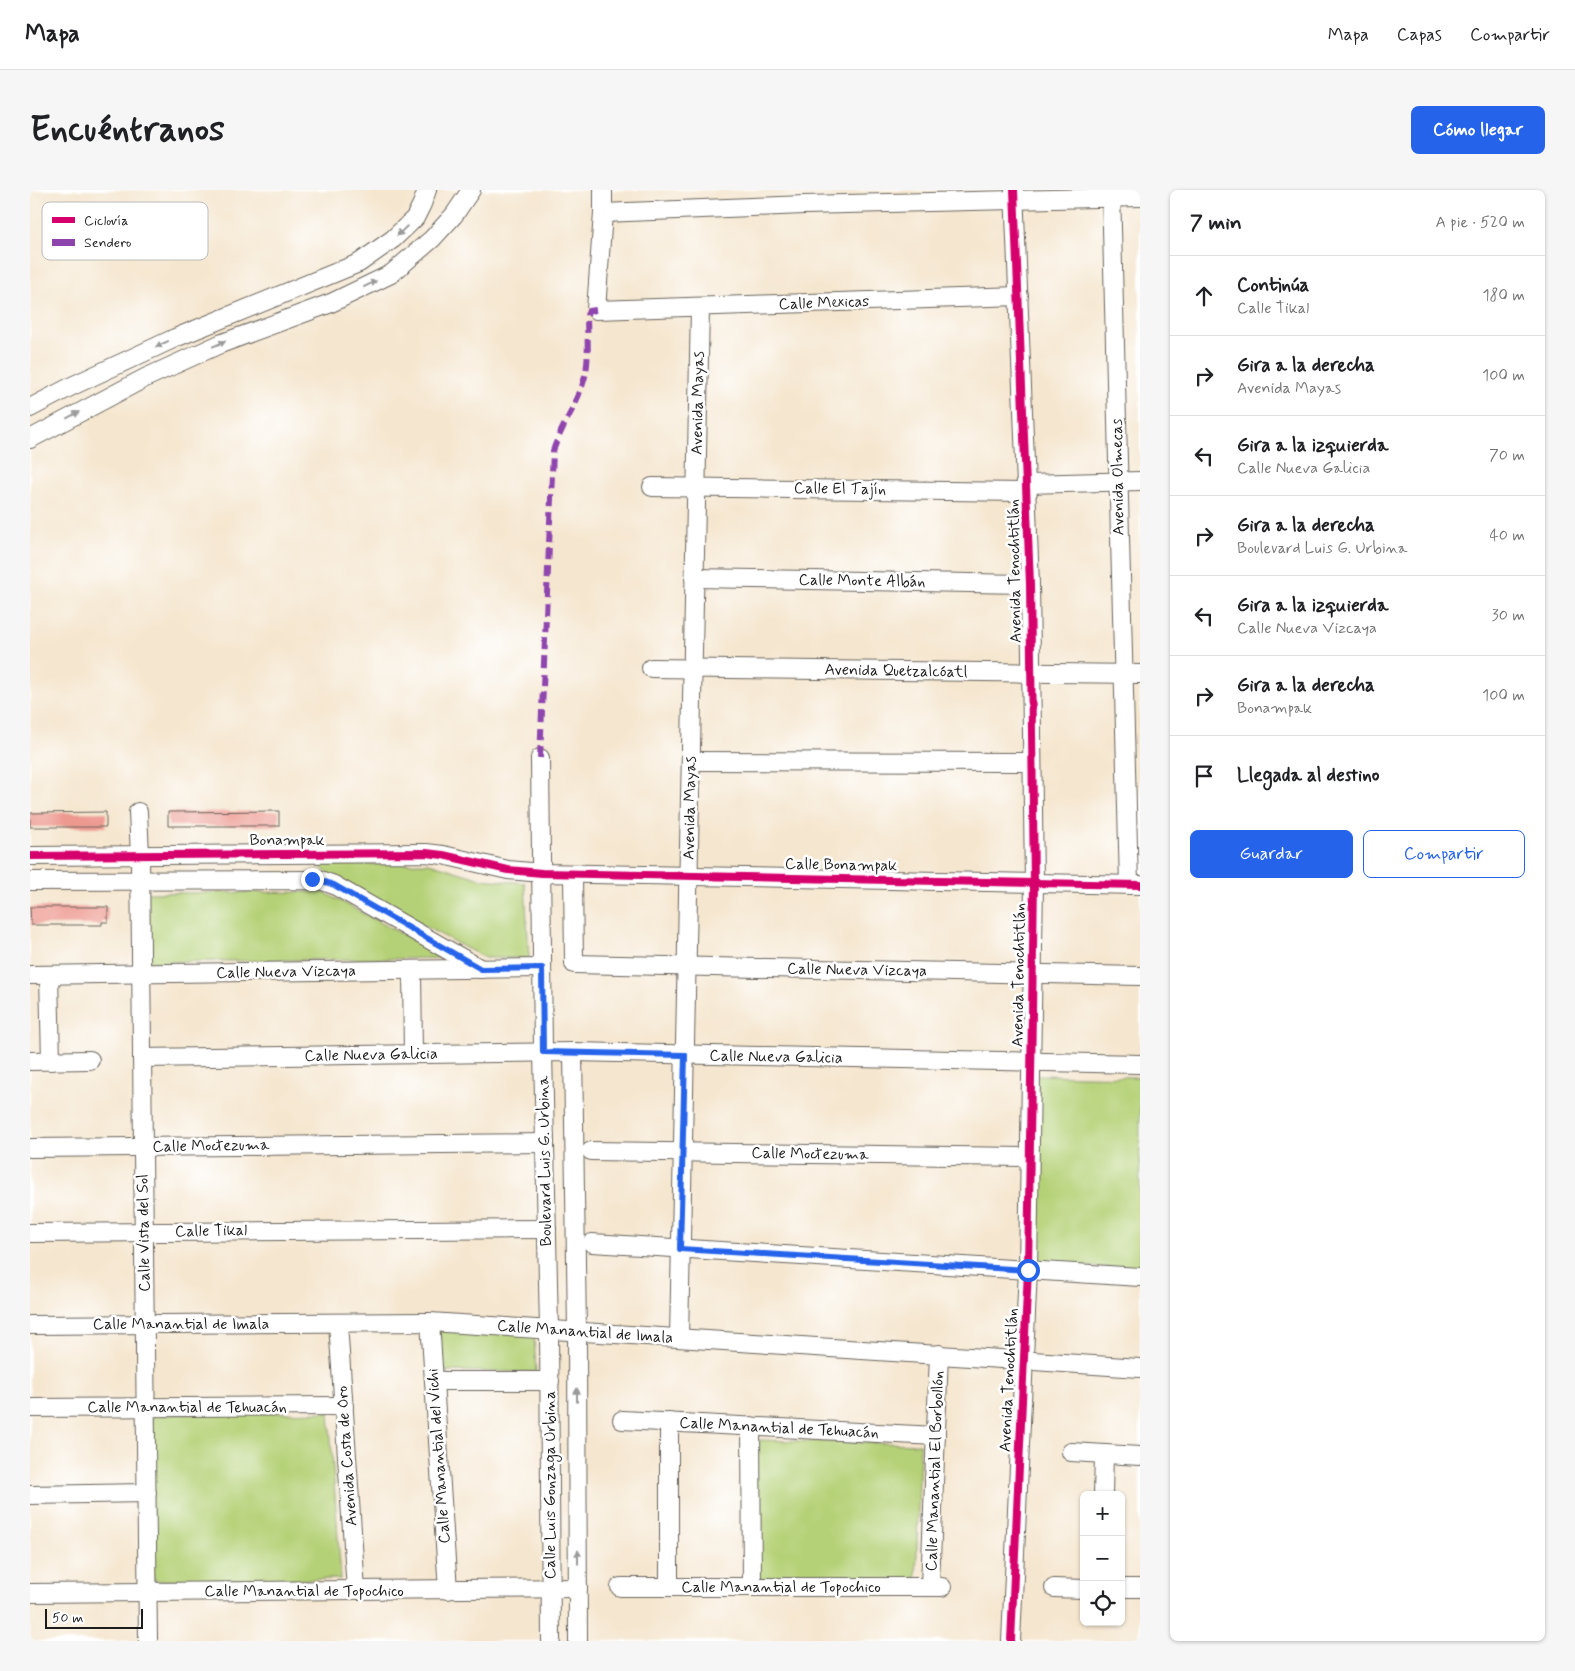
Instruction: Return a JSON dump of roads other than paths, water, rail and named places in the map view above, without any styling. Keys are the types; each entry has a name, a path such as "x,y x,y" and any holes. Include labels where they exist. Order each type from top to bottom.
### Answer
{"street":[{"path":"30,408 72,386 175,338 359,263 393,240 415,218 427,190"},
{"path":"30,439 145,378 204,351 330,303 391,274 432,239 454,215 471,190"},
{"path":"603,190 603,213 1014,195 1111,194 1140,197"},
{"name":"Avenida Olmecas","path":"1111,194 1118,482 1132,674 1134,885"},
{"name":"Avenida Tenochtitlán","path":"1011,1641 1028,1270 1034,883 1030,584 1014,195"},
{"name":"Calle Mexicas","path":"603,213 596,310 1019,296"},
{"name":"Avenida Mayas","path":"679,1338 700,308"},
{"name":"Calle El Tajín","path":"652,487 1027,488 1140,482"},
{"name":"Calle Monte Albán","path":"694,578 1030,584"},
{"name":"Avenida Quetzalcóatl","path":"651,668 1132,674"},
{"name":"Boulevard Luis G. Urbina","path":"540,758 543,1052 549,1330"},
{"path":"691,761 1032,762"},
{"name":"Calle Vista del Sol","path":"138,812 148,1641"},
{"name":"Bonampak","path":"30,856 426,853 508,870 542,873"},
{"name":"Calle Bonampak","path":"542,873 1134,885"},
{"name":"Calle Nueva Vizcaya","path":"572,874 574,964 1140,976"},
{"path":"30,881 320,880 334,885 481,969"},
{"name":"Calle Nueva Vizcaya","path":"30,975 542,968"},
{"path":"412,970 413,1054"},
{"path":"49,975 51,1061"},
{"name":"Boulevard Luis G. Urbina","path":"572,1052 577,1331"},
{"name":"Calle Nueva Galicia","path":"142,1058 572,1052 1140,1064"},
{"path":"30,1061 90,1060"},
{"name":"Calle Moctezuma","path":"30,1148 545,1143"},
{"name":"Calle Moctezuma","path":"591,1151 1029,1157"},
{"name":"Calle Tikal","path":"30,1233 546,1229"},
{"path":"592,1243 1140,1277"},
{"name":"Avenida Costa de Oro","path":"338,1322 356,1590"},
{"name":"Calle Manantial de Imala","path":"30,1325 430,1322 1140,1368"},
{"name":"Calle Manantial del Vichi","path":"430,1322 448,1590"},
{"name":"Calle Luis Gonzaga Urbina","path":"549,1330 552,1641"},
{"name":"Calle Luis Gonzaga Urbina","path":"577,1331 578,1641"},
{"name":"Calle Manantial El Borbollón","path":"934,1354 929,1436 936,1587"},
{"path":"434,1381 550,1381"},
{"name":"Calle Manantial de Tehuacán","path":"30,1408 344,1406"},
{"name":"Calle Manantial de Tehuacán","path":"622,1420 929,1436"},
{"path":"668,1422 668,1587"},
{"path":"751,1426 752,1587"},
{"path":"1071,1452 1140,1456"},
{"path":"1103,1491 1104,1454"},
{"path":"30,1495 147,1493"},
{"name":"Calle Manantial de Topochico","path":"620,1587 936,1587"},
{"name":"Calle Manantial de Topochico","path":"30,1593 578,1588"},
{"path":"1054,1588 1080,1589"},
{"path":"1125,1588 1140,1588"}]}
